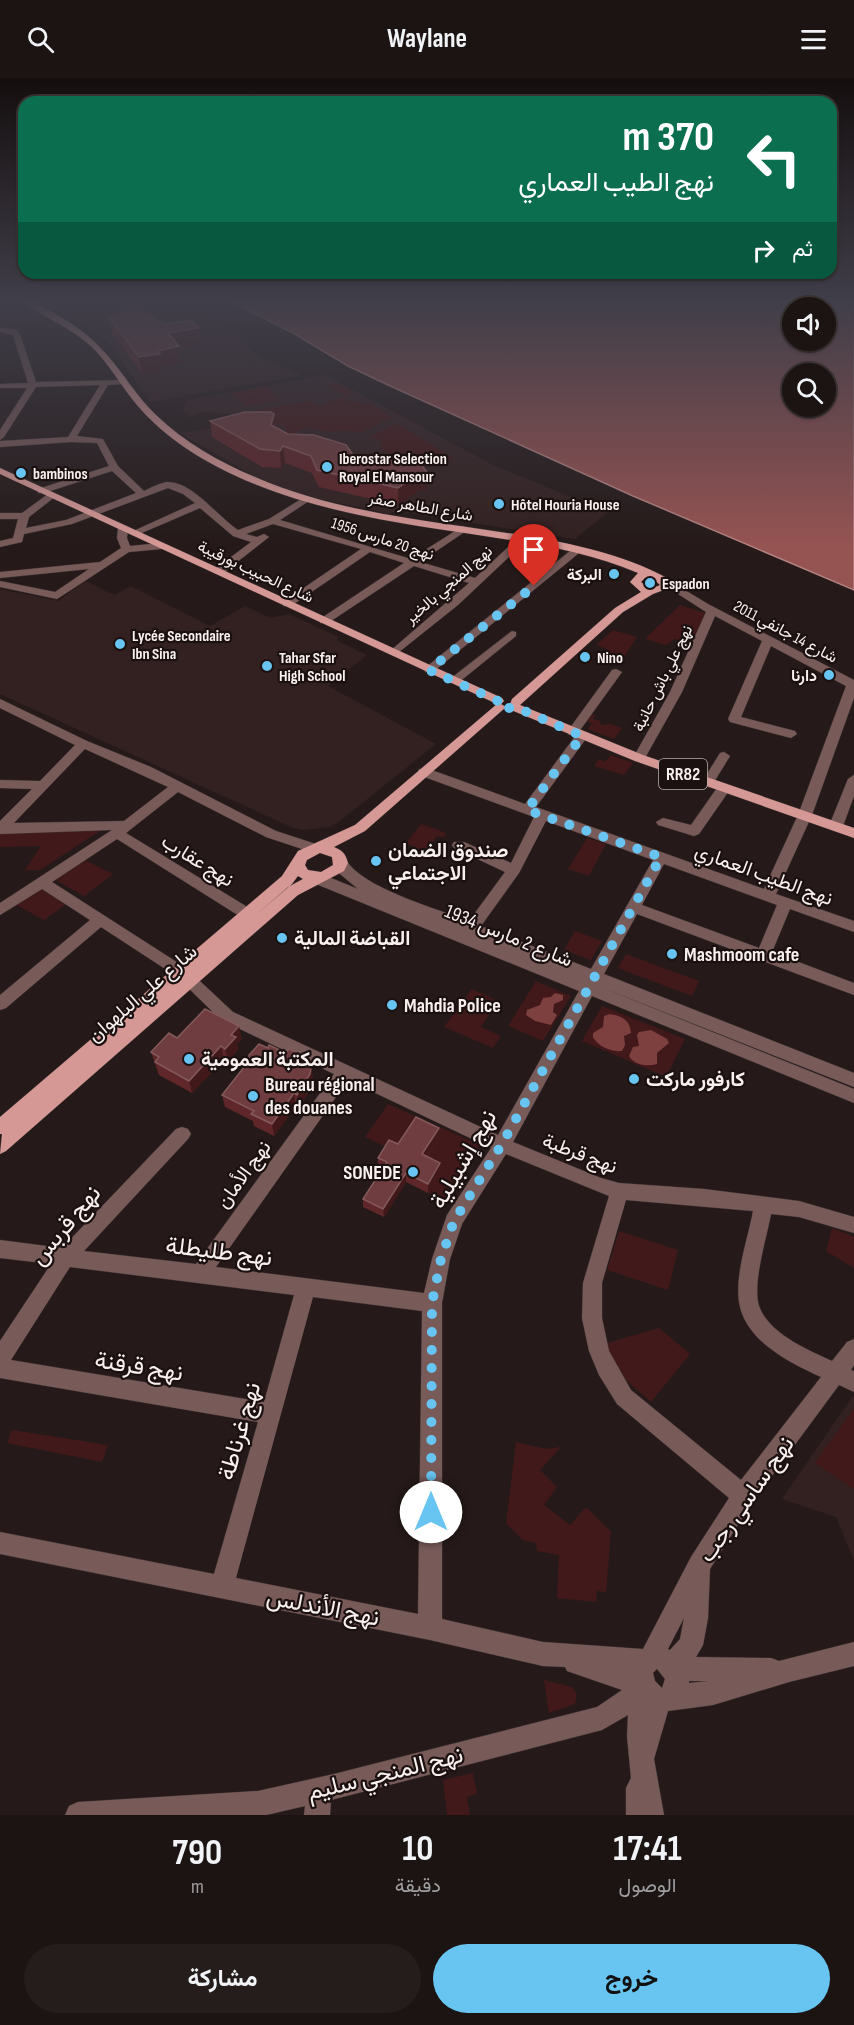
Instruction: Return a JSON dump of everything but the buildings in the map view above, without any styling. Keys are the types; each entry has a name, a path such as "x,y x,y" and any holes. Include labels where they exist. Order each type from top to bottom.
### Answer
{"main road":[{"name":"شارع الطاهر صفر","path":"122,382 165,428 199,451 251,479 306,499 380,516 524,538 579,549 665,581"},
{"name":"شارع الحبيب بورقيبة","path":"1,473 219,571 429,670 577,734 854,833"},
{"name":"شارع الطاهر صفر","path":"594,553 615,565 642,589 652,590"},
{"path":"619,610 639,576 650,575"},
{"path":"360,828 339,868 330,875 316,878 304,874 299,863 305,853 360,828 507,703 543,678 619,610 652,590 663,588 665,581"},
{"path":"319,848 334,851 341,861"},
{"name":"شارع علي البلهوان","path":"253,918 299,863"},
{"name":"شارع علي البلهوان","path":"0,1146 27,1112 253,918 316,878"},
{"name":"شارع علي البلهوان","path":"0,1127 27,1112"}],"street":[{"path":"0,386 32,383 122,382"},
{"path":"0,437 32,383"},
{"path":"71,439 105,383"},
{"path":"0,444 71,439 100,441 114,467 141,492"},
{"path":"0,544 16,542 21,532 24,516 46,494 114,467"},
{"path":"21,532 56,526 141,492 170,485 202,504 237,534 260,541"},
{"path":"219,571 260,541 276,522 306,499"},
{"path":"134,533 202,504"},
{"path":"0,516 24,516"},
{"path":"237,534 276,522"},
{"name":"نهج 20 مارس 1956","path":"276,522 370,548 411,563 477,582"},
{"path":"123,528 126,549"},
{"path":"324,621 463,529"},
{"name":"نهج المنجي بالخير","path":"394,653 477,582 524,538"},
{"path":"0,585 57,596 126,549 161,546"},
{"path":"287,604 370,548"},
{"path":"429,670 579,549"},
{"path":"0,575 104,565"},
{"name":"شارع 14 جانفي 2011","path":"665,581 708,608 853,684"},
{"name":"شارع 14 جانفي 2011","path":"652,590 708,608"},
{"name":"نهج علي باش حانبة","path":"639,758 676,692 708,608"},
{"path":"454,681 513,634"},
{"path":"768,640 734,719 791,734"},
{"path":"527,810 616,672"},
{"path":"768,896 805,815 853,684"},
{"path":"0,704 177,786 271,834 319,848"},
{"path":"1,829 83,744"},
{"path":"708,782 724,756"},
{"name":"نهج الطيب العماري","path":"424,772 854,927"},
{"path":"836,826 854,779"},
{"path":"0,784 44,785"},
{"path":"2,907 122,829 177,786"},
{"path":"663,822 694,831 724,788"},
{"path":"472,928 514,870 542,815"},
{"path":"1,829 122,829"},
{"name":"نهج عقارب","path":"122,829 253,918"},
{"path":"271,834 299,863"},
{"path":"459,845 514,870"},
{"name":"نهج إشبيلية","path":"430,1628 432,1303 441,1259 454,1221 502,1144 661,857"},
{"name":"شارع 2 مارس 1934","path":"341,861 345,871 363,885 472,928 591,983 854,1096"},
{"name":"شارع 2 مارس 1934","path":"316,878 854,1080"},
{"name":"نهج قرطبة","path":"41,882 101,919 185,976 226,1016 502,1144 599,1186 619,1191 764,1204 823,1214 854,1225"},
{"path":"763,955 786,902"},
{"path":"633,907 854,989"},
{"path":"0,1004 101,919"},
{"name":"نهج الأمان","path":"200,1274 345,1072"},
{"name":"نهج قربس","path":"0,1359 66,1257 182,1134"},
{"path":"619,1191 596,1266 590,1297 591,1315 601,1360 611,1380 624,1397 743,1496"},
{"path":"764,1204 746,1298 749,1311 766,1331 800,1357 846,1378"},
{"name":"نهج طليطلة","path":"0,1249 432,1303"},
{"name":"نهج غرناطة","path":"222,1587 306,1288"},
{"name":"نهج ساسي رجب","path":"661,1664 691,1645 696,1618 699,1565 743,1496 846,1378 854,1349"},
{"name":"نهج قرقنة","path":"0,1368 271,1414"},
{"name":"نهج الأندلس","path":"0,1544 430,1628 543,1654 661,1664 789,1670"},
{"path":"543,1654 654,1693 713,1693 789,1670 854,1654"},
{"path":"639,1815 640,1764 654,1693 641,1672 661,1664 677,1688 654,1693"},
{"name":"نهج المنجي سليم","path":"78,1815 258,1804 318,1803 602,1718 654,1693"},
{"path":"640,1764 651,1815"}],"shaded area":[{"path":"136,381 268,381 151,402"},
{"path":"291,381 336,381 493,465 608,512 575,539 395,511 389,514 312,497 252,475 180,433 232,425 237,414 199,412 191,417 183,411 186,400"},
{"path":"380,381 782,381 782,417 836,417 836,381 854,381 854,590 633,496"},
{"path":"337,383 355,393 344,400 372,404 392,417 361,433 306,429 280,441 281,433 287,431 285,427 243,413 309,401 320,406 345,396 326,385"},
{"path":"267,387 279,400 245,406 233,393"},
{"path":"399,424 456,460 423,457 403,460 382,450 381,441 370,437 390,426"},
{"path":"85,581 114,595 131,586 210,626 245,606 270,618 289,614 339,637 336,640 367,655 328,686 436,744 340,821 330,827 304,830 293,828 0,694 0,589 58,601"},
{"path":"680,605 705,613 692,643 674,639 666,645 645,639"},
{"path":"613,630 637,637 624,657 604,652 607,649 596,645"},
{"path":"591,714 596,715 593,719 600,721 601,725 610,724 622,728 614,739 588,729 592,723 586,721"},
{"path":"611,755 633,763 624,775 594,766 599,759 605,762"},
{"path":"421,824 446,833 444,837 437,836 425,853 406,843"},
{"path":"7,828 104,828 40,870 25,870 41,846 0,847 0,835"},
{"path":"587,838 606,844 589,876 568,869"},
{"path":"83,859 113,874 84,896 56,880"},
{"path":"37,887 68,903 44,920 13,903"},
{"path":"575,931 602,941 591,960 564,950"},
{"path":"626,954 699,981 692,996 618,968"},
{"path":"536,981 571,996 543,1041 508,1026"},
{"path":"472,989 498,1001 481,1027 501,1036 493,1048 444,1027"},
{"path":"555,993 563,995 563,1000 554,1004 553,1012 557,1015 551,1025 535,1021 526,1015 527,1010 540,1005 543,998 551,997"},
{"path":"602,1006 685,1039 666,1077 582,1041"},
{"path":"610,1014 625,1019 629,1025 631,1033 624,1036 625,1045 622,1051 606,1048 598,1044 593,1037 593,1033 603,1027 604,1016"},
{"path":"651,1030 667,1039 669,1043 657,1053 657,1064 637,1063 629,1056 633,1047 639,1046 637,1035 639,1032"},
{"path":"388,1104 480,1145 446,1201 428,1193 422,1164 439,1137 399,1153 365,1137"},
{"path":"832,1228 854,1237 854,1268 826,1251"},
{"path":"619,1231 678,1250 668,1290 607,1270"},
{"path":"659,1328 690,1354 651,1402 612,1368 607,1343"},
{"path":"854,1394 854,1561 836,1517 782,1499"},
{"path":"854,1408 854,1489 815,1463"},
{"path":"12,1430 108,1445 102,1462 7,1443"},
{"path":"516,1442 546,1449 561,1447 540,1470 557,1487 544,1505 570,1525 586,1507 611,1532 606,1592 597,1591 596,1602 557,1598 559,1555 537,1551 536,1543 523,1540 506,1523"},
{"path":"544,1680 572,1687 577,1695 575,1704 549,1713"},
{"path":"473,1773 477,1794 467,1797 470,1815 447,1815 443,1780"}],"place":[{"name":"Iberostar Selection Royal El Mansour","path":"327,467"},
{"name":"bambinos","path":"21,473"},
{"name":"Hôtel Houria House","path":"499,504"},
{"name":"البركة","path":"614,574"},
{"name":"Espadon","path":"650,583"},
{"name":"Lycée Secondaire Ibn Sina","path":"120,644"},
{"name":"Nino","path":"585,657"},
{"name":"Tahar Sfar High School","path":"267,666"},
{"name":"دارنا","path":"829,675"},
{"name":"صندوق الضمان الاجتماعي","path":"376,861"},
{"name":"القباضة المالية","path":"282,938"},
{"name":"Mashmoom cafe","path":"672,954"},
{"name":"Mahdia Police","path":"392,1005"},
{"name":"المكتبة العمومية","path":"189,1059"},
{"name":"كارفور ماركت","path":"634,1079"},
{"name":"Bureau régional des douanes","path":"253,1096"},
{"name":"SONEDE","path":"413,1172"}],"route":[{"path":"431,1512 432,1303 441,1259 454,1221 502,1144 661,857 527,810 582,736 515,707 503,709 497,704 498,701 429,670 534,586"}]}
